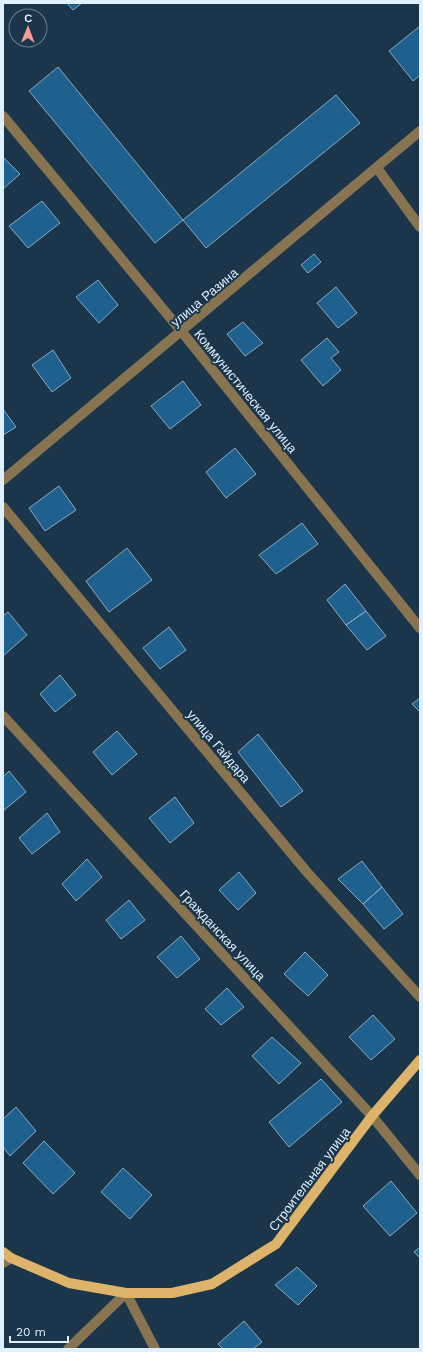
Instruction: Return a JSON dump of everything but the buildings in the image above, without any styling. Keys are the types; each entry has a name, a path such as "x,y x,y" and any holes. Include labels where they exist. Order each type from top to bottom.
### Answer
{"main road":[{"name":"Строительная улица","path":"3,1252 7,1261 69,1283 126,1293 172,1293 212,1284 276,1244 372,1116 420,1060"}],"street":[{"name":"Коммунистическая улица","path":"3,116 182,332 420,628"},
{"name":"улица Разина","path":"3,480 420,132"},
{"path":"377,168 420,227"},
{"name":"улица Гайдара","path":"3,507 306,871 420,997"},
{"name":"Гражданская улица","path":"3,716 372,1116 420,1174"},
{"path":"68,1349 126,1293 155,1349"}]}
